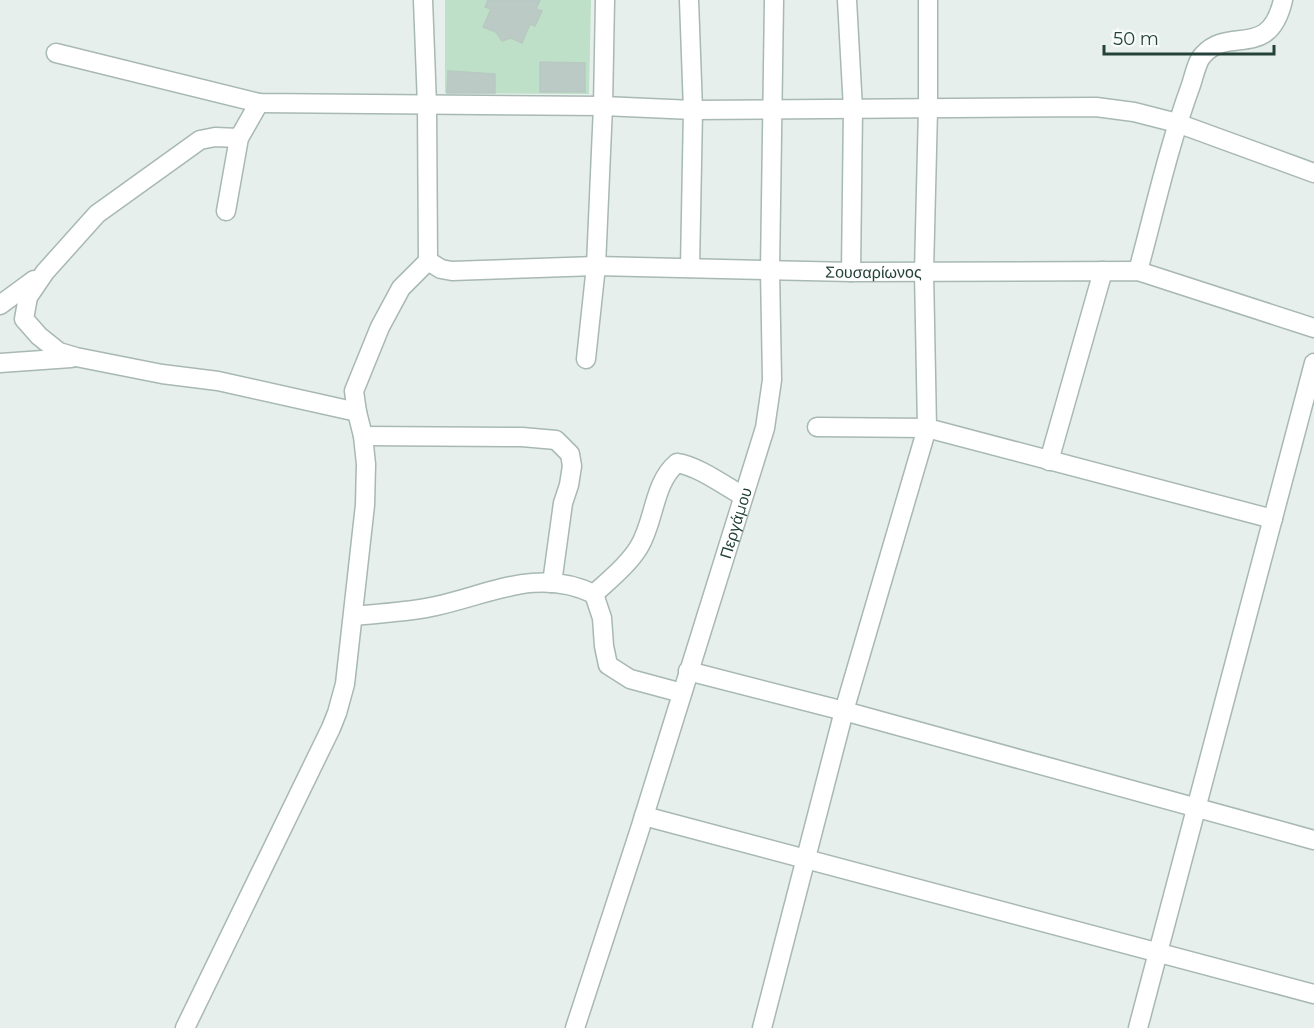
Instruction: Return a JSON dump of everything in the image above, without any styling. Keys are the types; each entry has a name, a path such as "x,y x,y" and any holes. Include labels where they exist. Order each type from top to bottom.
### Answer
{"street":[{"path":"185,1028 338,713 345,684 365,505 366,464 354,391 380,327 401,288 428,261 427,105 423,0"},
{"path":"586,359 596,266 605,0"},
{"path":"688,0 693,110 690,268"},
{"name":"Περγάμου","path":"575,1028 765,428 772,380 770,270 774,0"},
{"path":"847,0 853,108 851,272"},
{"path":"762,1028 844,711 927,428 924,272 928,0"},
{"path":"1138,271 1177,123 1202,55 1228,42 1261,37 1273,26 1280,15 1284,0"},
{"path":"56,53 259,102 603,106 693,110 1096,107 1134,112 1177,123 1314,173"},
{"path":"226,211 239,138 259,102"},
{"path":"239,138 215,137 200,140 97,214 45,272 28,297 24,319 39,336 59,352 76,357 162,374 218,381 357,412"},
{"name":"Σουσαρίωνος","path":"428,261 441,269 452,271 596,266 851,272 1138,271 1314,328"},
{"path":"1049,461 1103,271"},
{"path":"0,305 45,272"},
{"path":"0,363 76,357"},
{"path":"1138,1028 1314,363"},
{"path":"817,427 927,428 1273,519"},
{"path":"363,436 522,437 556,440 570,454 572,466 563,502 552,583"},
{"path":"594,594 639,548 647,532 656,498 668,470 677,462 697,470 744,496"},
{"path":"354,616 435,606 506,586 543,582 577,586 594,594 602,618 608,665 630,679 682,693"},
{"path":"688,671 844,711 1314,840"},
{"path":"644,816 1314,994"}],"green space":[{"path":"445,0 591,0 589,94 445,93"}],"building":[{"path":"488,0 540,0 536,9 542,11 535,26 530,24 522,43 511,38 502,41 496,32 483,27 491,9 485,7"},
{"path":"540,62 585,63 585,92 540,92"},
{"path":"448,71 495,74 495,93 447,93"}]}
